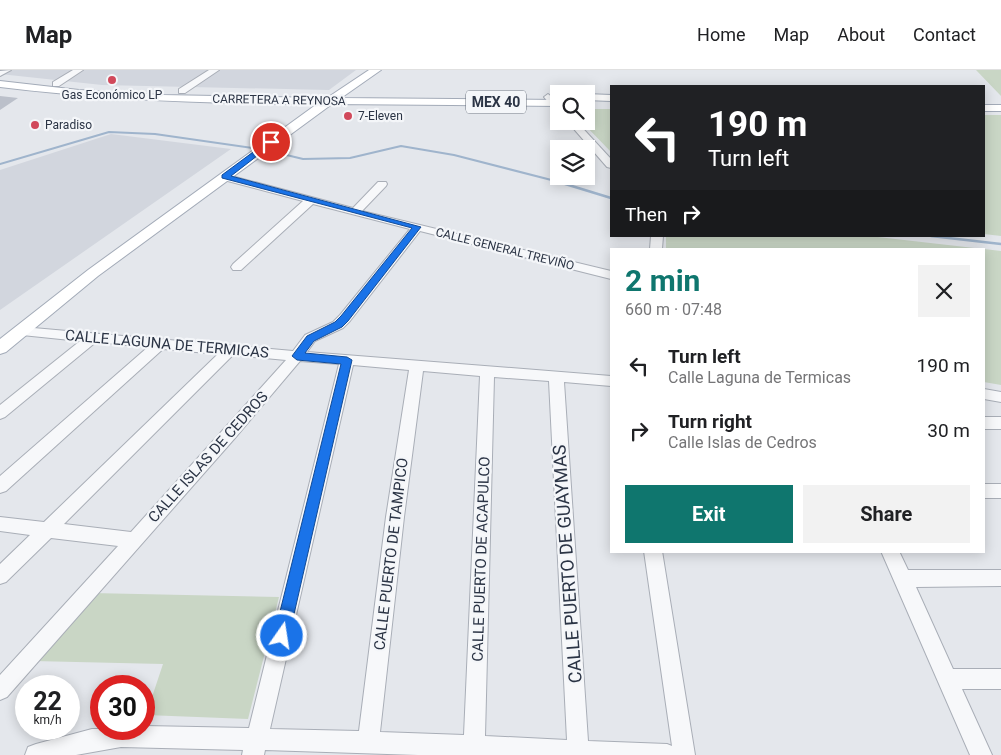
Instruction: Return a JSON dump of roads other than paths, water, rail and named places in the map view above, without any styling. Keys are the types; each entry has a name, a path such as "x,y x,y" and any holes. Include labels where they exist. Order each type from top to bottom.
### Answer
{"main road":[{"path":"0,332 108,251 251,154 329,98 362,70"},
{"path":"329,98 376,70"},
{"name":"CARRETERA A REYNOSA","path":"0,76 56,84 182,91 293,93 329,98 373,94 550,103"},
{"path":"356,83 355,87 357,90 373,94"},
{"name":"CARRETERA A REYNOSA","path":"0,84 92,94 156,98 329,98 439,101 449,104 550,103"},
{"path":"156,98 168,94 293,93"},
{"path":"595,100 610,101"},
{"path":"985,102 1001,102"},
{"path":"985,108 1001,108"},
{"path":"0,348 93,273 224,177 251,154"}],"street":[{"path":"0,76 7,70"},
{"path":"56,84 79,70"},
{"path":"182,91 215,70"},
{"path":"579,130 610,164"},
{"name":"CALLE GENERAL TREVIÑO","path":"224,177 355,212 610,275"},
{"path":"355,212 382,184"},
{"path":"237,267 311,200"},
{"name":"CALLE ISLAS DE CEDROS","path":"0,690 297,356 310,338 338,324 345,318 417,227"},
{"name":"CALLE LAGUNA DE TERMICAS","path":"22,331 487,372 610,380"},
{"path":"0,413 92,338"},
{"path":"0,486 160,344"},
{"path":"0,576 231,349"},
{"path":"256,748 347,360"},
{"name":"CALLE PUERTO DE TAMPICO","path":"368,742 395,518 417,366"},
{"name":"CALLE PUERTO DE ACAPULCO","path":"474,746 487,372"},
{"name":"CALLE PUERTO DE GUAYMAS","path":"556,377 578,750"},
{"path":"985,394 1001,397"},
{"path":"985,423 1001,424"},
{"path":"985,492 1001,491"},
{"path":"0,524 134,540"},
{"path":"653,553 684,755"},
{"path":"891,553 949,679 981,755"},
{"path":"902,579 1001,578"},
{"path":"949,679 1001,679"},
{"path":"36,755 92,740 121,736 256,748 368,742 667,755"}],"waterway":[{"path":"0,164 109,132 155,134 260,149"},
{"path":"266,150 303,159 350,158 401,146 454,155 550,180"},
{"path":"569,185 610,198"},
{"path":"940,237 1001,244"}],"place":[{"name":"Gas Económico LP","path":"112,80"},
{"name":"7-Eleven","path":"348,116"},
{"name":"Paradiso","path":"35,125"}]}
